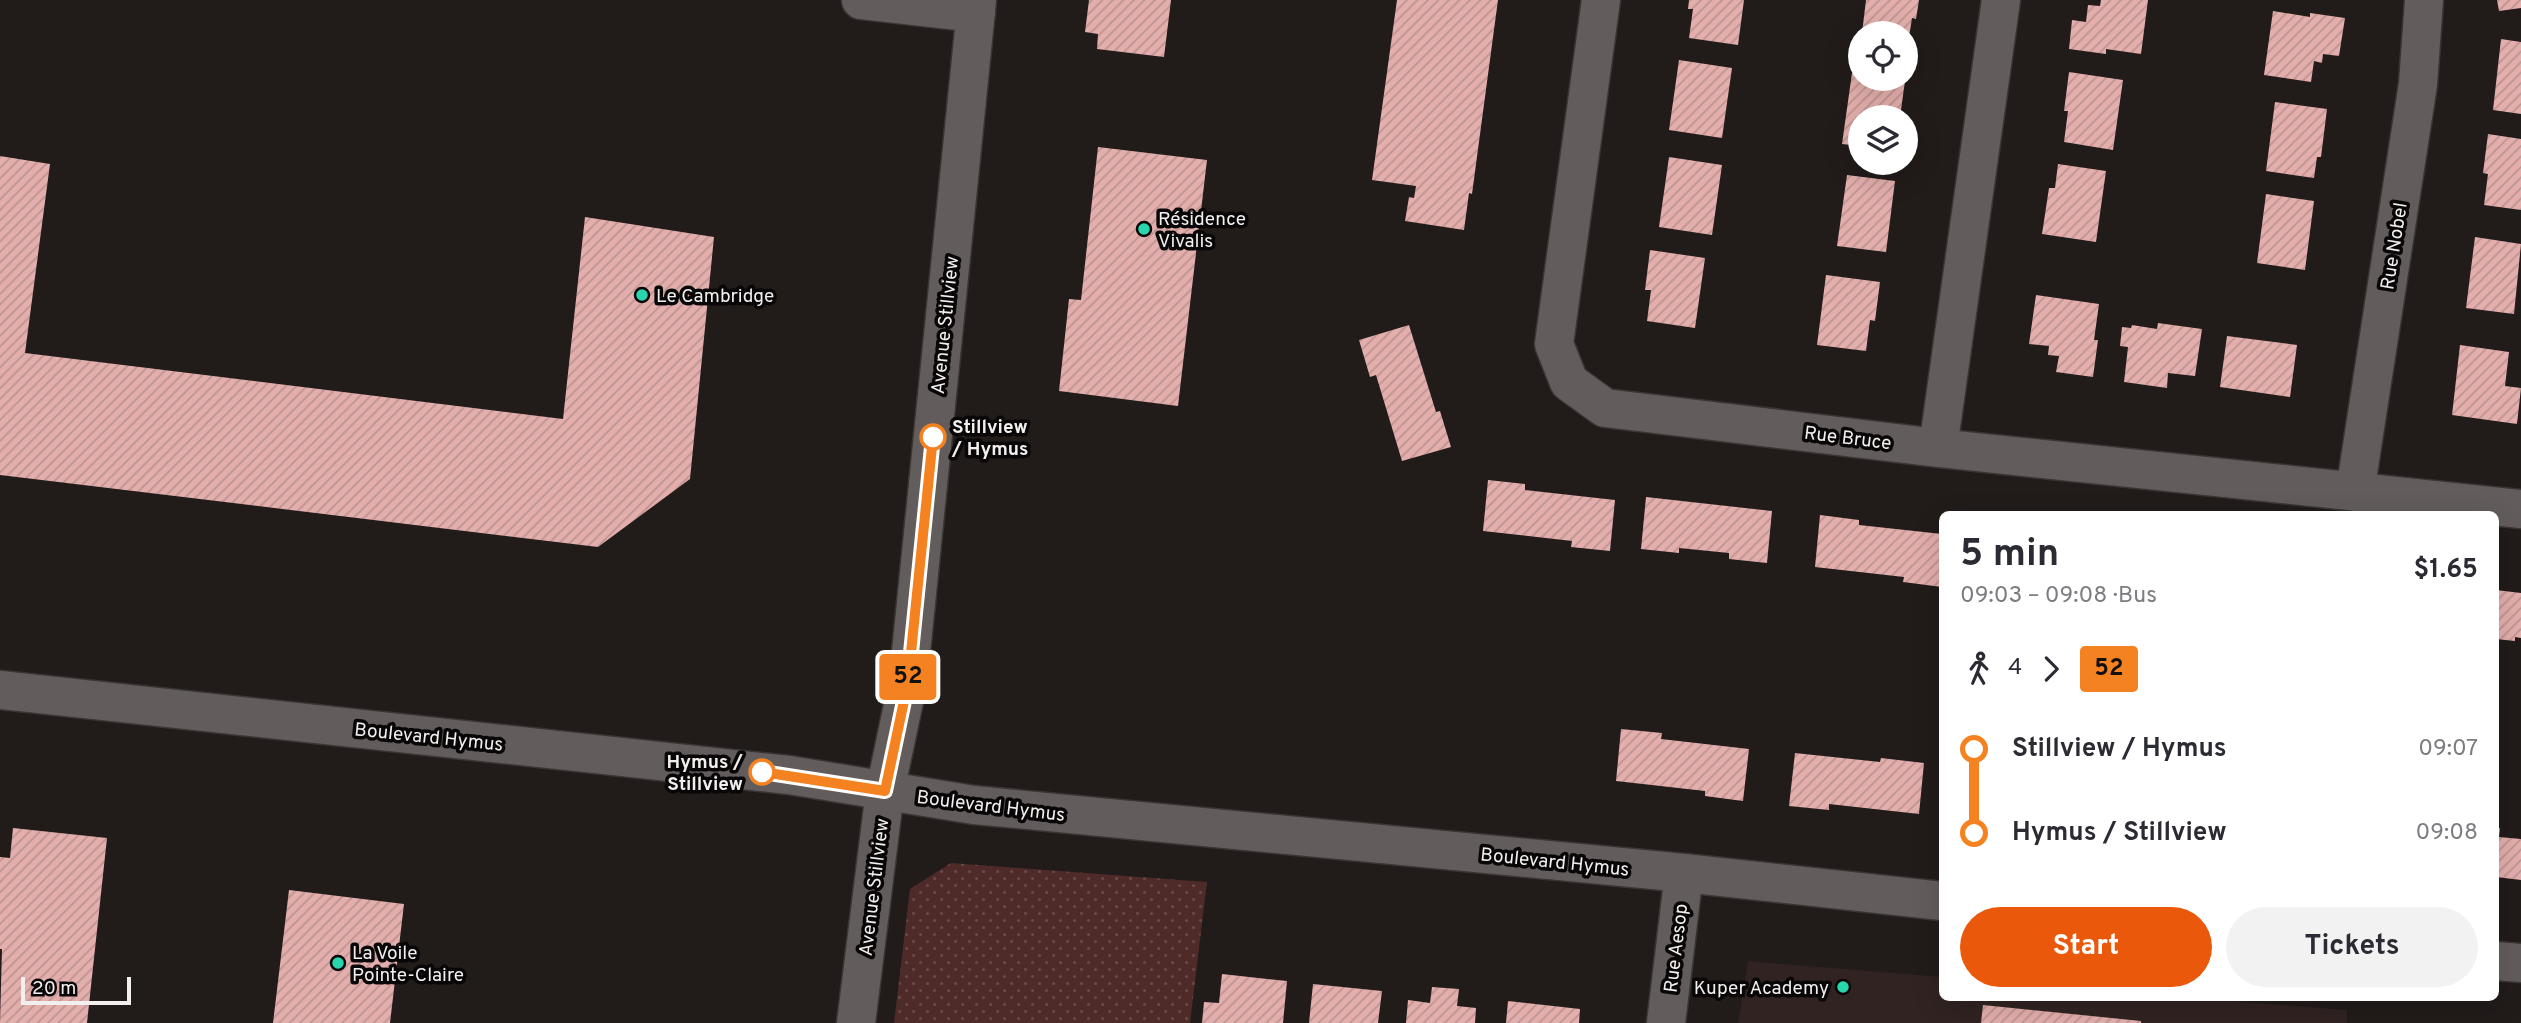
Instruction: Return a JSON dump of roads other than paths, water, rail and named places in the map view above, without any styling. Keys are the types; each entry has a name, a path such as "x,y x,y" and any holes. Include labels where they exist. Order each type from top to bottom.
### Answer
{"street":[{"path":"861,0 976,6"},
{"name":"Rue Bruce","path":"1601,0 1554,344 1569,382 1605,408 1938,448 2521,509"},
{"path":"1938,448 2001,0"},
{"name":"Rue Nobel","path":"2356,492 2418,83 2424,0"},
{"name":"Avenue Stillview","path":"856,1023 885,791 908,682 976,6"},
{"name":"Boulevard Hymus","path":"0,690 789,775 974,805 1684,873 1939,901"},
{"name":"Rue Aesop","path":"1666,1023 1684,873"},
{"path":"2499,961 2521,963"}],"place":[{"name":"Résidence Vivalis","path":"1144,229"},
{"name":"Le Cambridge","path":"642,295"},
{"name":"Stillview / Hymus","path":"933,437"},
{"name":"Hymus / Stillview","path":"762,772"},
{"name":"La Voile Pointe-Claire","path":"338,963"},
{"name":"Kuper Academy","path":"1843,987"}]}
